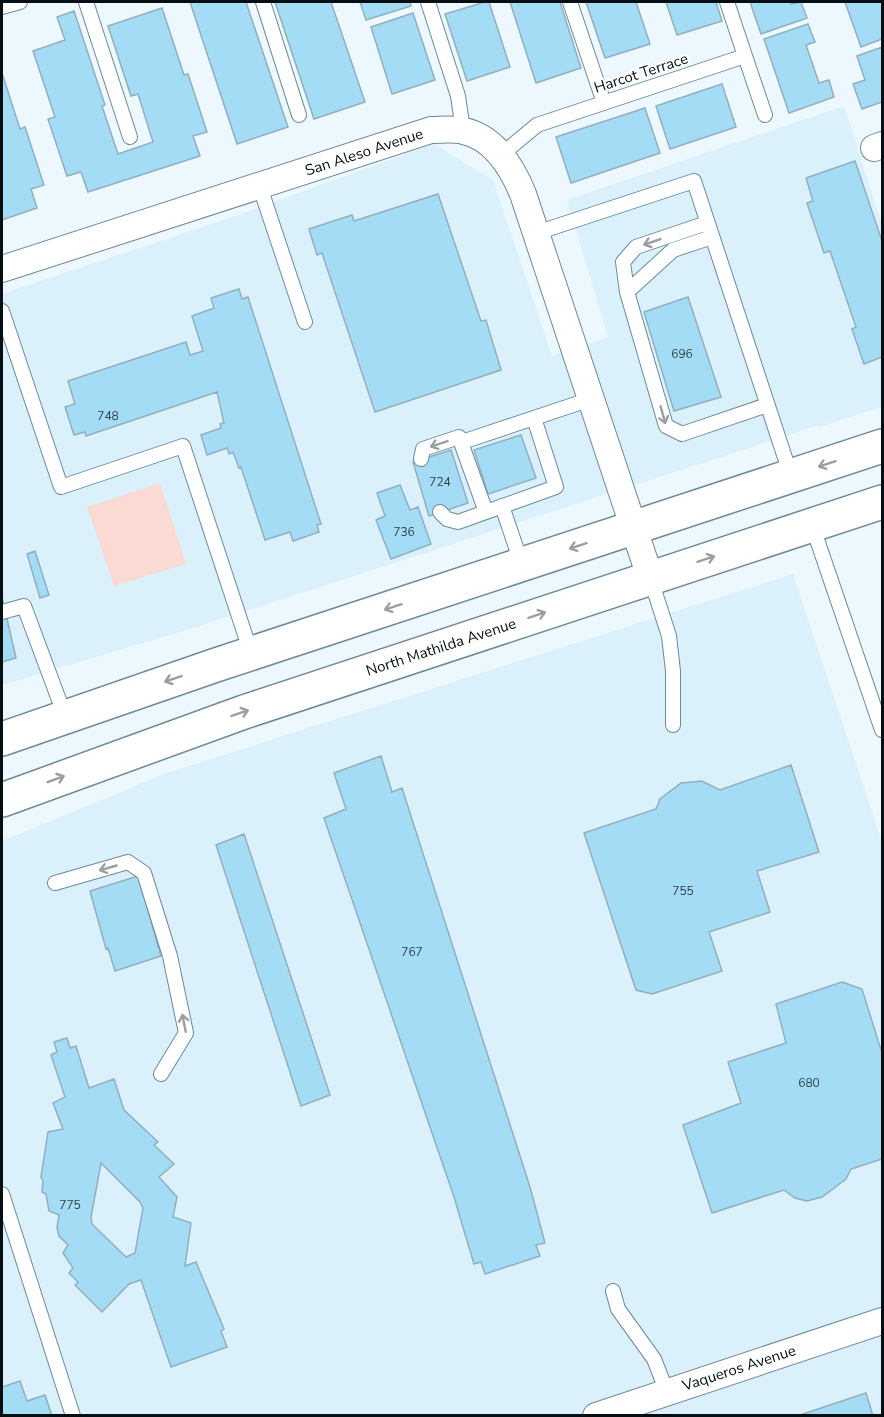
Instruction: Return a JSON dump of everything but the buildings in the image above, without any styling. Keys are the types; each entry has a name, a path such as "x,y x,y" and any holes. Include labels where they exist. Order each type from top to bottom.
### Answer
{"main road":[{"path":"2,739 251,653 882,446"},
{"name":"North Mathilda Avenue","path":"2,800 244,712 882,502"}],"street":[{"name":"San Aleso Avenue","path":"2,269 431,130 463,130 482,139 501,154 514,171 650,577"},
{"name":"Vaqueros Avenue","path":"596,1416 882,1321"}],"lane":[{"path":"2,7 20,2"},
{"path":"86,2 130,137"},
{"path":"263,2 299,115"},
{"path":"428,2 458,96 463,130"},
{"path":"570,2 604,103"},
{"path":"727,2 765,115"},
{"name":"Harcot Terrace","path":"501,154 537,125 745,56"},
{"path":"536,233 694,182 791,476"},
{"path":"260,187 305,322"},
{"path":"707,223 636,247 623,262 627,292 666,426 682,434 767,405"},
{"path":"627,292 673,250 712,237"},
{"path":"2,311 61,487 183,446 251,653"},
{"path":"462,442 591,399"},
{"path":"440,512 447,519 458,522 556,487 534,418"},
{"path":"421,459 423,449 459,437 486,512"},
{"path":"502,506 522,565"},
{"path":"812,525 882,730"},
{"path":"650,577 669,636 673,671 673,724"},
{"path":"2,612 24,606 65,716"},
{"path":"55,883 128,862 144,873 170,956 186,1033 161,1074"},
{"path":"2,1194 73,1416"},
{"path":"613,1292 618,1309 654,1359 667,1392"}],"shaded area":[{"path":"844,106 882,224 882,407 816,426 203,625 2,685 2,294 235,216 434,144 493,180 552,356 608,337 567,200"},
{"path":"160,483 186,564 114,586 87,507"},
{"path":"793,574 882,842 882,1415 2,1416 2,841 167,773"}]}
